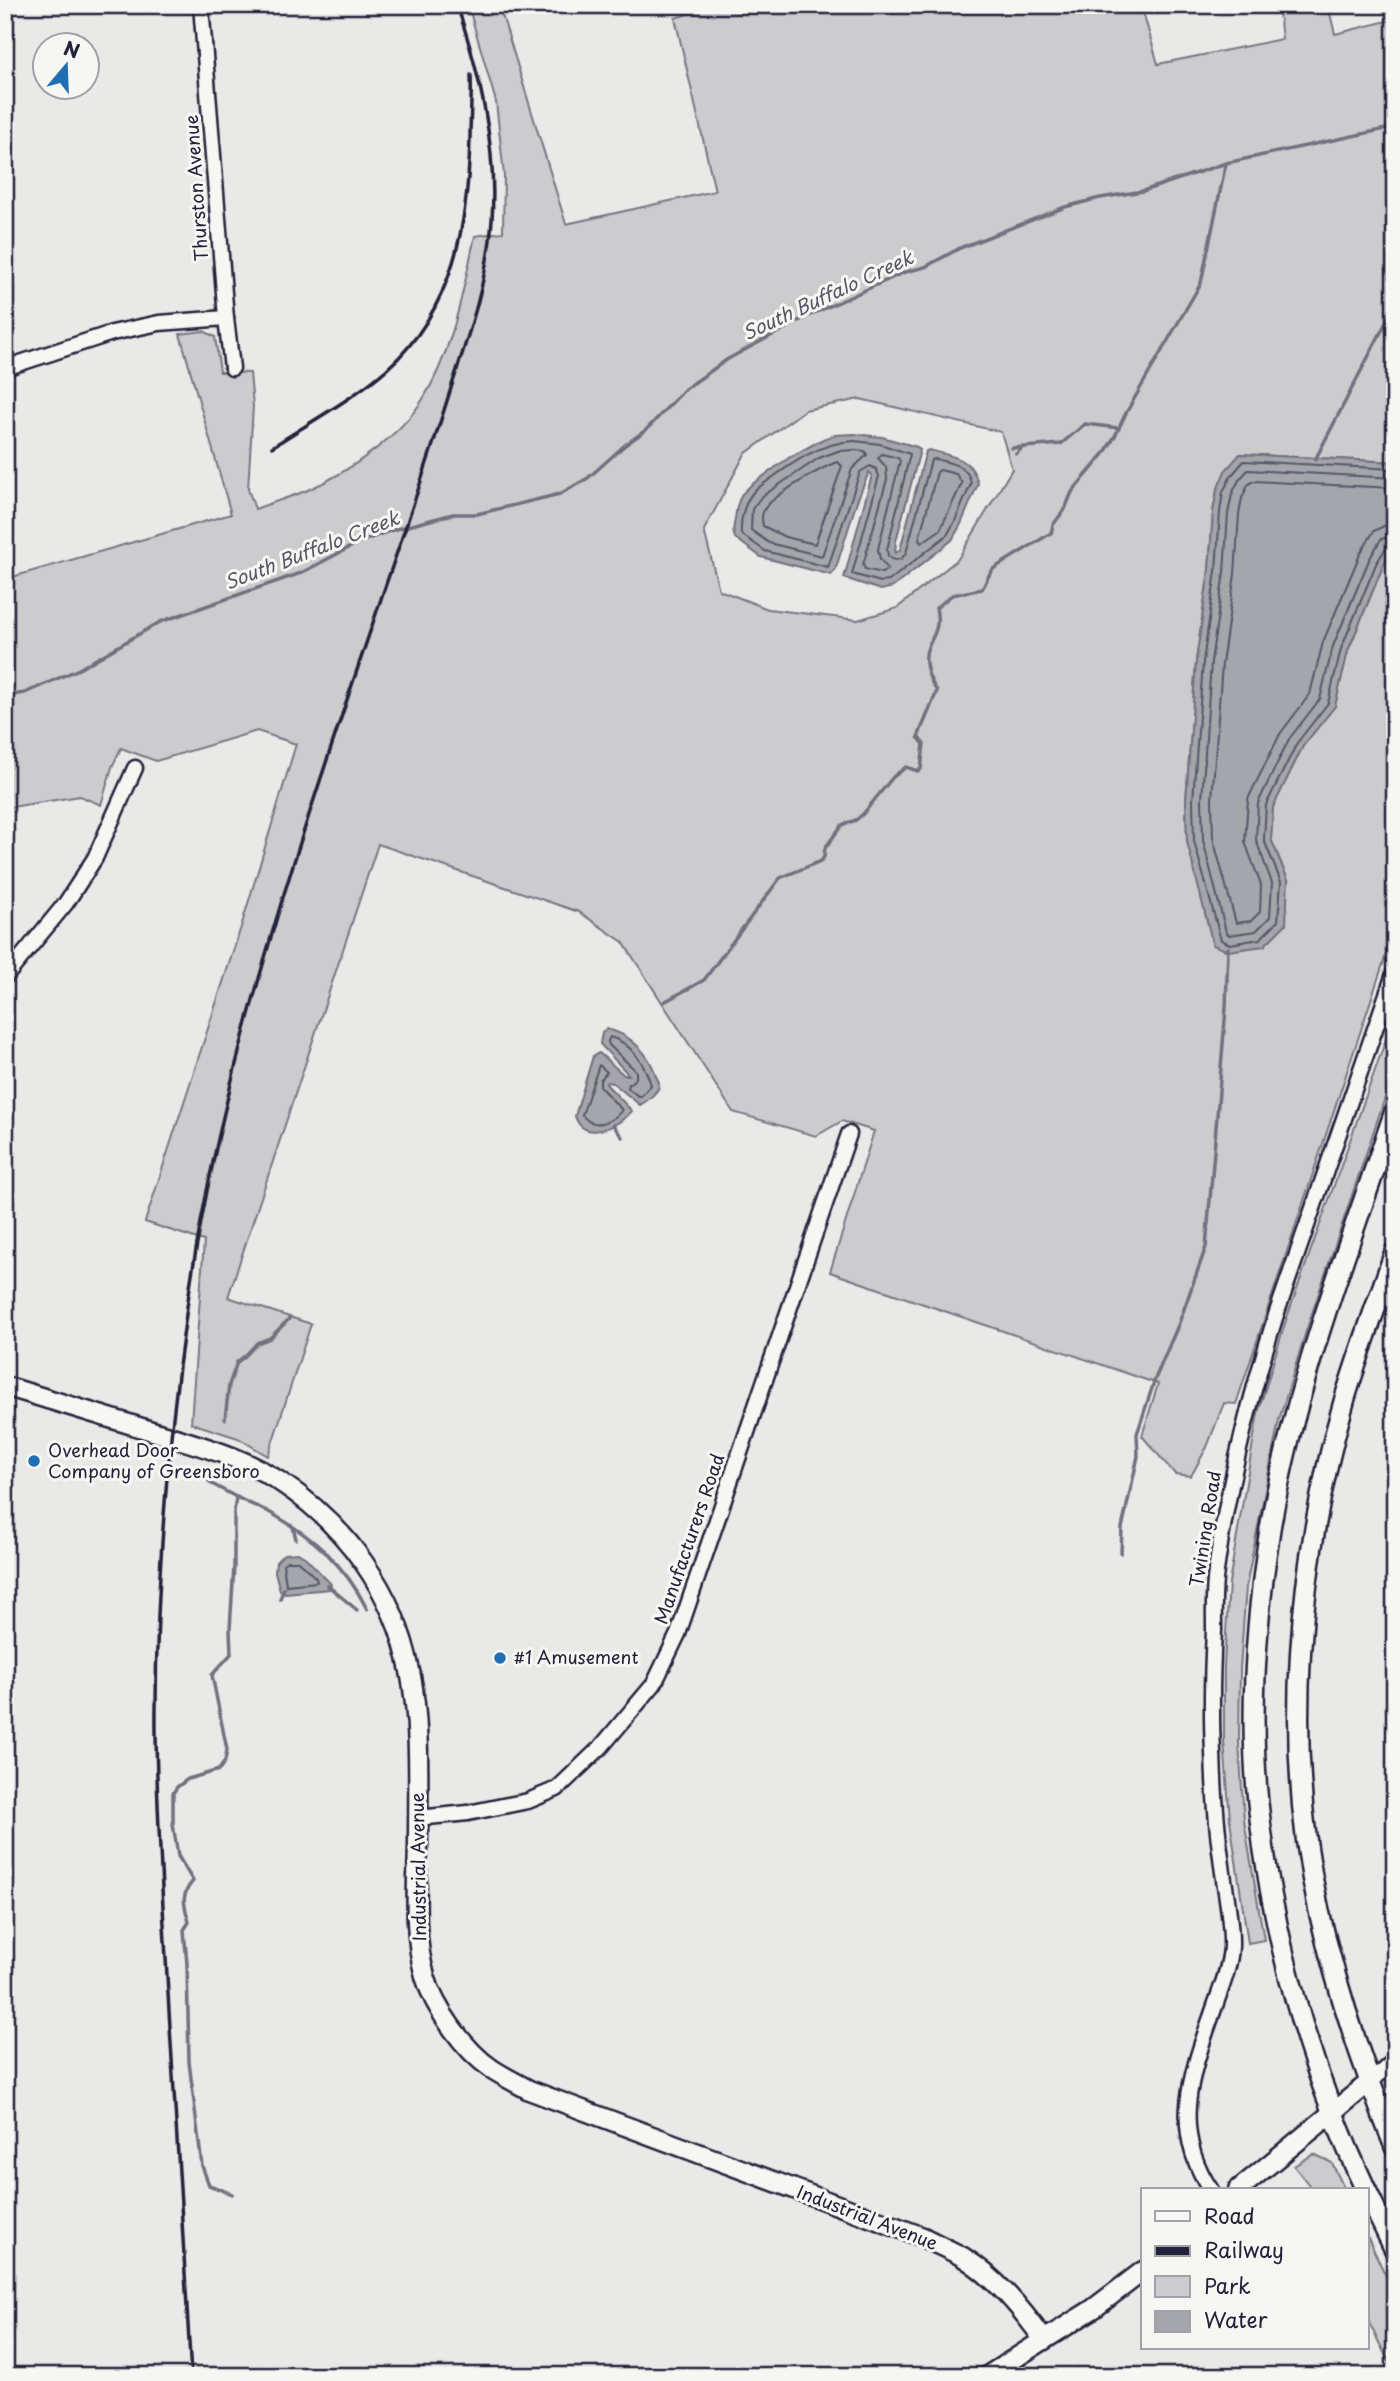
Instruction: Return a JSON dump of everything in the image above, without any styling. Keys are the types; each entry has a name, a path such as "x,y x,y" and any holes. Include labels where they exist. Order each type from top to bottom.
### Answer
{"highway":[{"path":"1365,2188 1333,2113 1296,2001 1273,1901 1260,1815 1255,1732 1259,1606 1271,1527 1295,1421 1324,1317 1395,1111"},
{"path":"1395,1252 1345,1398 1325,1479 1303,1617 1300,1682 1300,1749 1305,1829 1318,1910 1347,2018 1395,2147"},
{"path":"1368,2195 1395,2250"}],"main road":[{"name":"Industrial Avenue","path":"5,1386 236,1458 277,1479 318,1510 335,1527 376,1580 401,1632 414,1698 418,1818 417,1922 425,1976 440,2009 460,2038 490,2068 529,2090 923,2237 963,2257 995,2281 1022,2310 1044,2340"},
{"path":"1240,2188 1371,2081"},
{"path":"987,2376 1093,2309 1141,2273"}],"street":[{"name":"Thurston Avenue","path":"201,5 232,368"},
{"path":"5,368 112,332 159,323 226,318"},
{"path":"5,976 65,903 96,858 135,768"},
{"name":"Twining Road","path":"1210,2188 1195,2159 1188,2130 1187,2110 1189,2085 1224,1980 1231,1947 1219,1847 1213,1753 1212,1684 1216,1574 1232,1480 1258,1374 1395,971"},
{"name":"Manufacturers Road","path":"418,1818 468,1813 520,1803 557,1789 601,1747 654,1684 678,1634 849,1134"},
{"path":"1371,2081 1395,2060"}],"green space":[{"path":"468,5 499,5 566,224 715,191 675,18 717,5 1141,5 1158,64 1282,39 1278,5 1328,5 1335,34 1395,19 1395,462 1240,454 1217,490 1196,661 1186,800 1187,842 1288,880 1271,839 1273,807 1303,746 1335,706 1348,651 1383,566 1395,545 1395,928 1236,1404 1224,1403 1207,1447 1191,1476 1175,1474 1142,1436 1158,1384 830,1272 874,1131 842,1121 816,1136 733,1112 623,942 579,912 378,844 228,1297 311,1324 268,1456 238,1438 191,1423 204,1241 145,1222 241,927 296,744 257,731 156,761 121,748 112,767 101,805 80,796 5,808 5,579 231,514 180,334 204,331 215,337 220,372 250,373 253,406 248,489 255,509 303,492 341,473 373,451 402,426 423,399 442,361 456,320 475,236 503,232 504,175 496,102","holes":["860,399 1001,432 1012,469 958,559 897,608 858,620 768,609 719,590 704,530 745,454 805,410"]},
{"path":"1395,1014 1395,1068 1306,1331 1279,1420 1246,1587 1240,1669 1239,1743 1244,1820 1264,1940 1248,1943 1230,1820 1224,1741 1224,1666 1229,1583 1258,1413 1285,1323"},
{"path":"1314,2154 1332,2163 1344,2188 1311,2188 1294,2166"},
{"path":"1368,2238 1395,2295 1395,2374 1368,2321"}],"water":[{"path":"854,434 882,437 920,450 895,553 900,550 926,451 946,454 966,463 978,484 952,540 893,587 881,590 844,578 872,475 869,472 835,571 831,575 761,557 735,538 733,531 741,495 751,485 790,457 823,439"},
{"path":"1240,454 1395,462 1395,545 1383,566 1348,651 1335,706 1303,746 1273,807 1271,839 1288,880 1286,924 1264,946 1228,951 1213,945 1187,842 1186,800 1196,661 1209,570 1213,512 1217,490 1225,471"},
{"path":"606,1029 623,1035 644,1053 659,1085 654,1094 640,1105 613,1083 607,1082 632,1111 611,1127 594,1131 586,1129 575,1116 593,1056 599,1053 624,1075 629,1075 600,1044 602,1033"},
{"path":"298,1553 331,1584 330,1589 285,1593 280,1591 275,1572 276,1562 284,1554"}],"waterway":[{"name":"South Buffalo Creek","path":"5,696 25,693 79,669 160,622 301,573 360,542 389,531 453,514 477,514 560,494 588,478 646,430 685,389 728,359 808,316 905,272 925,267 960,248 1065,207 1143,191 1226,163 1395,127"},
{"path":"664,1002 704,980 780,878 821,861 825,848 842,825 863,814 893,777 906,767 918,771 921,769 924,744 918,737 937,691 926,664 926,652 937,624 936,608 952,595 982,589 993,569 1051,533 1072,492 1104,454 1201,283 1226,163"},
{"path":"1315,460 1395,305"},
{"path":"1012,448 1061,444 1085,424 1119,428"},
{"path":"1016,454 1023,447"},
{"path":"1121,1553 1122,1528 1138,1456 1137,1434 1155,1379 1179,1323 1206,1247 1226,1008 1228,948"},
{"path":"613,1125 622,1137"},
{"path":"225,1419 229,1385 237,1362 257,1343 270,1338 289,1319"},
{"path":"208,1479 210,1483 236,1497 231,1654 212,1675 227,1750 225,1761 219,1770 188,1779 177,1787 173,1793 173,1824 178,1856 193,1881 185,1896 189,1922 184,1930 189,2062 202,2166 209,2185 232,2194"},
{"path":"237,1497 283,1520 325,1552 348,1578 367,1609"},
{"path":"293,1527 296,1539"},
{"path":"327,1585 357,1610"},
{"path":"280,1599 284,1588"}],"railway":[{"path":"191,2376 161,1871 156,1732 160,1572 174,1412 202,1215 221,1124 268,946 465,344 487,262 493,192 489,138 480,84 457,5"},
{"path":"272,447 374,380 410,345 428,320 442,292 461,233 469,171 471,75"}],"place":[{"name":"Overhead Door Company of Greensboro","path":"34,1461"},
{"name":"#1 Amusement","path":"500,1658"}]}
